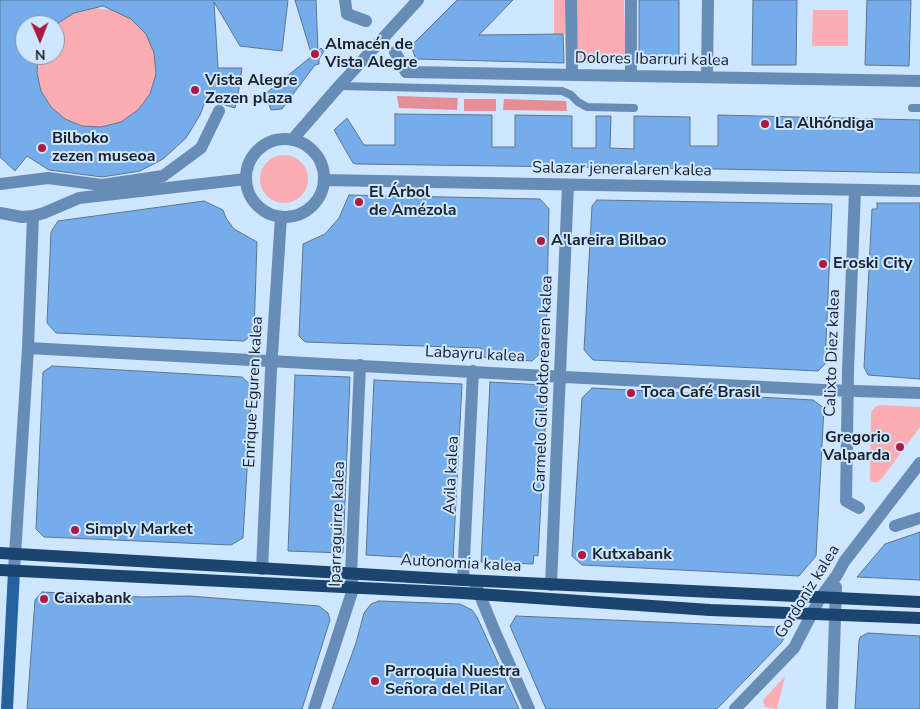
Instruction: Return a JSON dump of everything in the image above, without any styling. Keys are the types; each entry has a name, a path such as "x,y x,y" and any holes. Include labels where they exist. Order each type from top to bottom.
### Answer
{"main road":[{"name":"Autonomia kalea","path":"0,553 469,581 920,602"},
{"name":"Autonomia kalea","path":"0,570 479,595 710,610 920,618"},
{"path":"6,709 14,571"}],"street":[{"path":"345,0 347,14 366,21"},
{"path":"292,140 418,0"},
{"path":"571,0 572,75"},
{"path":"631,0 631,76"},
{"path":"708,0 708,77"},
{"name":"Dolores Ibarruri kalea","path":"395,52 406,72 920,81"},
{"path":"0,184 48,178 102,185 163,176 201,148 219,111"},
{"path":"281,139 292,140 303,143 316,154 323,169 324,180 322,192 315,203 305,211 294,216 281,217 270,214 260,208 248,190 246,179 250,162 260,148 270,142 281,139"},
{"path":"0,213 22,217 33,216 79,198 246,179"},
{"name":"Salazar jeneralaren kalea","path":"324,180 920,191"},
{"name":"Carmelo Gil doktorearen kalea","path":"552,584 568,185"},
{"name":"Calixto Diez kalea","path":"855,190 847,390 846,501 859,508"},
{"path":"14,571 28,348 33,216"},
{"name":"Enrique Eguren kalea","path":"262,569 281,217"},
{"name":"Labayru kalea","path":"28,348 473,372 920,393"},
{"name":"Iparraguirre kalea","path":"314,709 353,589 351,574 360,365"},
{"name":"Avila kalea","path":"469,581 473,372"},
{"name":"Gordoniz kalea","path":"735,709 794,648 820,598 837,575 849,554 920,462"},
{"path":"895,526 920,518"},
{"path":"832,709 837,575"},
{"path":"469,581 479,595 529,709"}],"lane":[{"path":"339,86 562,91 587,107 634,108"}],"shaded area":[{"path":"554,0 565,0 565,34 554,34"},
{"path":"575,0 624,0 626,64 578,63"},
{"path":"92,8 113,10 131,19 146,34 154,53 156,73 150,94 138,110 121,122 101,127 82,126 65,119 51,107 41,91 37,73 37,65 65,65 65,18 74,13"},
{"path":"813,10 848,10 848,46 812,46"},
{"path":"397,96 458,98 457,110 399,108"},
{"path":"464,99 496,99 496,111 464,111"},
{"path":"504,99 566,101 567,111 503,110"},
{"path":"279,155 289,155 298,159 304,165 307,170 307,188 298,199 289,203 279,203 270,199 264,193 260,184 260,174 264,165 270,159"},
{"path":"880,405 920,407 920,427 883,477 878,482 872,482 870,479 871,412"},
{"path":"785,676 777,709 765,707 763,700"}],"building":[{"name":"Vista Alegre Zezen plaza","path":"0,0 288,0 282,51 240,46 214,2 218,68 242,68 235,108 206,99 200,115 186,138 163,159 140,171 102,177 49,170 27,156 15,171 0,157","holes":["103,6 131,19 146,34 154,53 156,74 150,94 138,110 121,122 101,127 82,126 65,119 51,107 41,91 37,73 37,65 15,65 15,15 65,15 65,19 74,13"]},
{"path":"295,0 316,0 318,51 321,48 324,51 319,59 319,64 315,65 282,109 271,110 265,94 312,56"},
{"path":"457,0 513,0 479,35 563,34 564,63 416,59 411,46"},
{"path":"639,0 679,0 679,63 639,63"},
{"path":"753,0 797,0 796,65 752,65"},
{"path":"867,0 911,0 909,66 865,65"},
{"path":"395,114 492,115 492,147 515,147 515,115 572,116 572,148 596,148 596,116 611,116 610,148 634,149 634,116 690,117 690,146 718,146 718,115 920,120 920,173 353,163 334,130 347,118 364,145 395,145"},
{"path":"349,195 540,199 549,209 546,348 532,361 481,357 481,348 305,342 299,336 303,244 325,234 339,218"},
{"path":"597,200 832,204 825,364 818,371 593,360 584,350 592,206"},
{"path":"204,201 223,210 234,229 257,242 254,333 244,341 56,333 47,323 51,232 58,221"},
{"path":"877,203 920,203 920,379 868,375 864,367 872,209 877,209"},
{"path":"52,366 242,377 252,386 243,538 231,545 44,537 36,529 43,372"},
{"path":"295,375 350,377 343,553 288,551"},
{"path":"374,380 462,384 453,560 366,555"},
{"path":"490,382 544,385 543,394 547,394 538,556 534,555 533,564 481,562"},
{"path":"592,388 813,400 824,408 816,556 799,576 582,565 572,556 582,398"},
{"path":"920,532 920,580 857,577 885,544"},
{"path":"42,592 142,597 189,596 319,606 328,613 330,620 302,709 27,709 35,600"},
{"path":"379,601 460,604 472,610 477,617 519,709 332,709 356,643 364,613 371,604"},
{"path":"516,616 777,627 782,631 784,638 717,709 546,709 510,626"},
{"path":"868,633 920,636 920,709 855,709 859,641 860,637"}],"place":[{"name":"Almacén de Vista Alegre","path":"315,54"},
{"name":"Vista Alegre Zezen plaza","path":"195,90"},
{"name":"La Alhóndiga","path":"765,124"},
{"name":"Bilboko zezen museoa","path":"42,148"},
{"name":"El Árbol de Amézola","path":"359,202"},
{"name":"A'lareira Bilbao","path":"541,241"},
{"name":"Eroski City","path":"823,264"},
{"name":"Toca Café Brasil","path":"631,393"},
{"name":"Gregorio Valparda","path":"900,447"},
{"name":"Simply Market","path":"75,530"},
{"name":"Kutxabank","path":"582,555"},
{"name":"Caixabank","path":"44,599"},
{"name":"Parroquia Nuestra Señora del Pilar","path":"375,681"}]}
